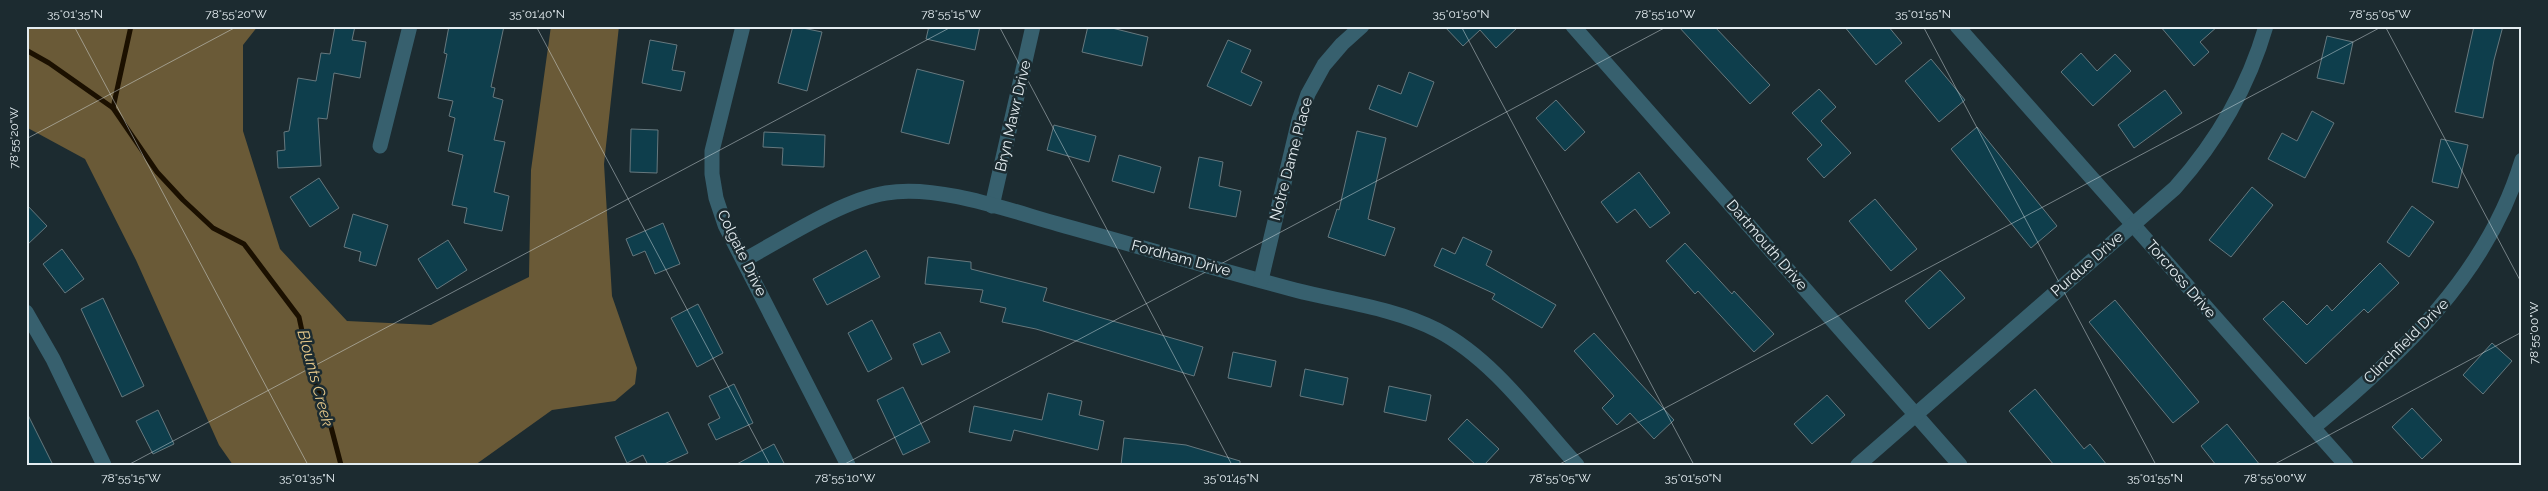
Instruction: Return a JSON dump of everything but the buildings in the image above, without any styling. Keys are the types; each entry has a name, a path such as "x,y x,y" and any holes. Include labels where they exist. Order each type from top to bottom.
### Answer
{"street":[{"path":"380,146 410,26"},
{"name":"Colgate Drive","path":"743,26 712,151 712,174 716,198 725,225 848,465"},
{"name":"Bryn Mawr Drive","path":"992,206 1033,26"},
{"name":"Notre Dame Place","path":"1261,280 1299,120 1308,94 1324,65 1342,44 1362,26"},
{"name":"Dartmouth Drive","path":"1573,26 1960,465"},
{"name":"Torcross Drive","path":"1957,26 2346,465"},
{"name":"Purdue Drive","path":"1858,465 2175,188 2218,135 2236,104 2256,59 2266,26"},
{"name":"Clinchfield Drive","path":"2313,428 2395,356 2429,321 2457,287 2480,253 2500,214 2522,160"},
{"name":"Fordham Drive","path":"744,260 847,205 885,193 930,192 992,206 1407,318 1437,330 1465,346 1489,367 1577,465"},
{"path":"26,312 53,359 104,465"}],"shaded area":[{"path":"26,26 258,26 243,45 243,131 280,249 347,321 431,325 529,277 531,170 551,26 619,26 604,164 612,296 637,368 635,384 615,401 552,410 475,465 233,465 219,445 136,260 85,159 26,127"}],"waterway":[{"path":"113,108 131,26"},
{"name":"Blounts Creek","path":"26,50 49,63 113,108 157,172 183,200 213,228 244,244 299,317 310,368 330,423 341,465"}]}
